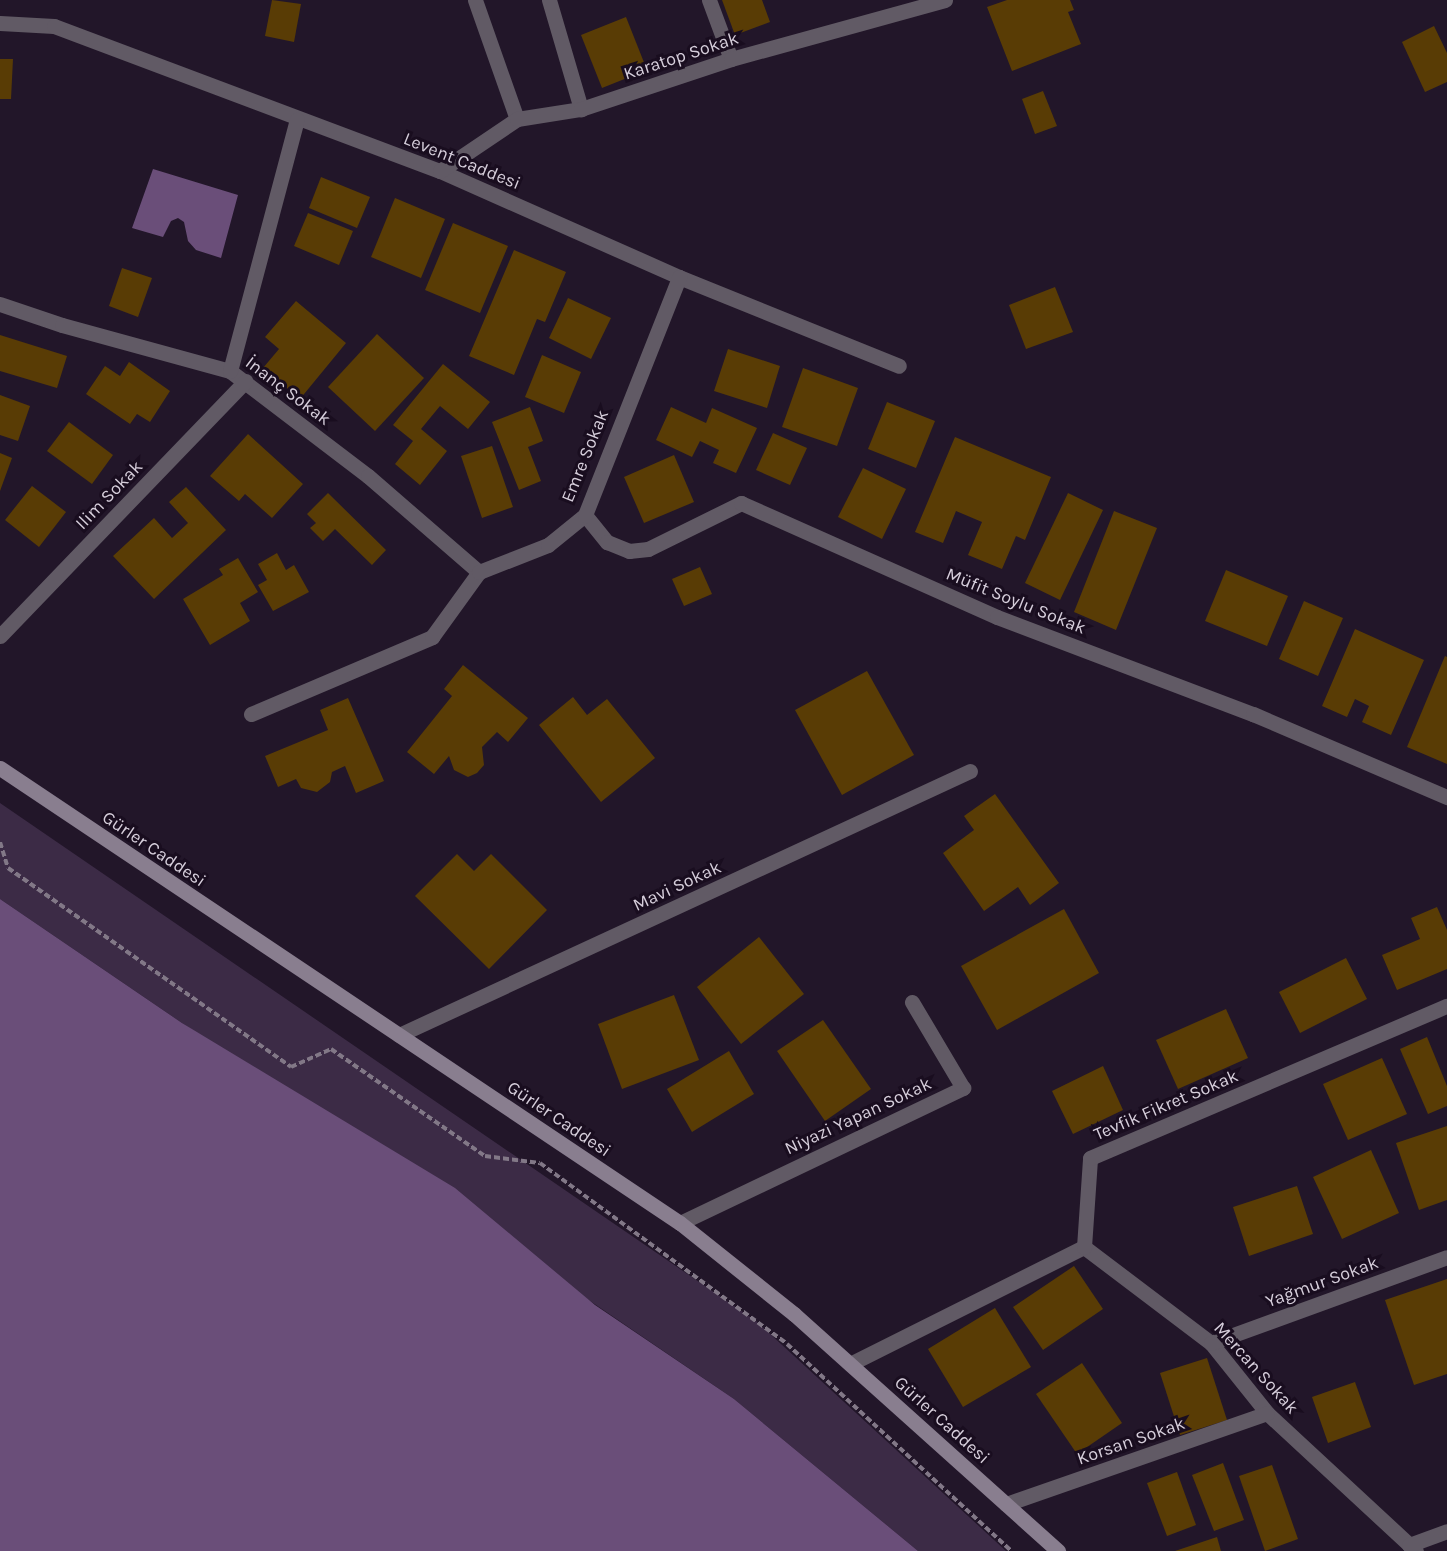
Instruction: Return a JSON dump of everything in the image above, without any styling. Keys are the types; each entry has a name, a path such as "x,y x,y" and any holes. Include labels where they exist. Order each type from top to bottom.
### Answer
{"street":[{"path":"475,0 517,119"},
{"path":"549,0 581,109"},
{"path":"709,0 731,59"},
{"name":"Karatop Sokak","path":"440,171 517,119 581,109 731,59 945,0"},
{"name":"Levent Caddesi","path":"0,23 54,26 297,120 440,171 679,277 899,366"},
{"path":"230,371 297,120"},
{"name":"Emre Sokak","path":"479,572 548,545 585,514 679,277"},
{"name":"İnanç Sokak","path":"0,304 62,325 230,371 368,476 479,572"},
{"name":"Ilim Sokak","path":"0,636 245,381"},
{"name":"Müfit Soylu Sokak","path":"585,514 607,542 629,551 648,549 741,503 997,617 1253,714 1447,797"},
{"path":"251,714 432,638 479,572"},
{"name":"Gürler Caddesi","path":"0,768 680,1223 850,1364 1058,1551"},
{"name":"Mavi Sokak","path":"399,1035 970,771"},
{"name":"Niyazi Yapan Sokak","path":"680,1223 963,1088 912,1002"},
{"name":"Tevfik Fikret Sokak","path":"1084,1247 1090,1158 1447,1006"},
{"path":"850,1364 1084,1247"},
{"name":"Mercan Sokak","path":"1084,1247 1211,1343 1267,1413 1413,1548"},
{"name":"Yağmur Sokak","path":"1211,1343 1447,1257"},
{"name":"Korsan Sokak","path":"1006,1504 1267,1413"},
{"path":"1413,1548 1447,1532"}],"path":[{"path":"0,842 8,868 291,1067 330,1048 485,1156 540,1163 787,1344 1011,1551"}],"shaded area":[{"path":"153,169 238,195 221,258 196,250 188,241 184,222 178,218 171,221 163,237 132,228"},
{"path":"0,803 756,1321 1006,1551 918,1551 734,1399 0,899"},
{"path":"0,899 182,1023 455,1188 595,1305 734,1399 918,1551 0,1551"}],"building":[{"path":"272,0 301,4 294,42 265,36"},
{"path":"722,0 762,0 770,22 735,35"},
{"path":"1007,0 1070,0 1074,10 1068,12 1081,44 1012,71 987,7"},
{"path":"626,17 647,70 602,88 581,35"},
{"path":"1434,26 1447,53 1447,82 1425,92 1402,42"},
{"path":"0,59 13,59 11,99 0,99"},
{"path":"1043,91 1057,126 1035,134 1022,99"},
{"path":"321,177 370,197 357,228 309,208"},
{"path":"395,198 445,219 421,278 371,257"},
{"path":"308,213 353,231 339,265 294,246"},
{"path":"453,223 508,246 480,313 425,290"},
{"path":"514,250 566,272 545,322 537,319 514,375 469,356"},
{"path":"122,268 152,278 138,317 109,306"},
{"path":"1055,287 1073,332 1026,349 1009,305"},
{"path":"568,298 611,318 591,359 549,338"},
{"path":"296,301 346,343 300,399 263,368 279,349 265,337"},
{"path":"377,334 424,378 375,431 328,387"},
{"path":"0,335 67,356 57,388 0,371"},
{"path":"728,349 780,366 767,408 714,391"},
{"path":"542,355 581,372 564,413 525,397"},
{"path":"129,362 170,391 150,422 137,414 130,424 86,394 105,366 120,376"},
{"path":"443,364 490,402 468,429 440,406 421,429 447,451 420,485 395,464 413,441 393,425"},
{"path":"803,368 858,388 837,446 782,427"},
{"path":"0,395 30,406 18,441 0,435"},
{"path":"887,402 935,421 916,468 868,449"},
{"path":"530,407 543,441 528,447 541,481 519,490 492,422"},
{"path":"671,407 706,423 712,408 757,428 736,473 713,463 719,450 700,441 692,457 656,440"},
{"path":"69,422 113,455 92,484 47,451"},
{"path":"773,433 807,448 790,485 756,470"},
{"path":"248,434 303,484 272,518 245,494 239,501 210,476"},
{"path":"955,437 1051,477 1025,540 1016,536 1002,569 968,555 982,522 956,511 943,543 915,532"},
{"path":"492,446 513,507 482,518 461,456"},
{"path":"0,453 12,458 0,491"},
{"path":"674,455 694,502 644,523 624,477"},
{"path":"863,468 906,489 882,539 838,517"},
{"path":"32,486 66,512 39,547 5,520"},
{"path":"186,487 226,530 154,599 113,556 154,518 172,538 188,523 169,502"},
{"path":"328,493 386,550 372,565 335,529 323,541 310,528 316,523 307,514"},
{"path":"1068,493 1103,510 1060,600 1025,583"},
{"path":"1114,511 1157,528 1116,630 1074,612"},
{"path":"277,553 286,570 294,565 309,592 273,611 258,585 267,580 258,564"},
{"path":"238,558 258,592 240,603 250,621 210,645 183,599 223,575 219,569"},
{"path":"700,567 712,594 684,606 672,579"},
{"path":"1226,570 1288,596 1267,646 1205,621"},
{"path":"1304,601 1343,618 1318,676 1279,659"},
{"path":"1355,629 1424,660 1391,735 1362,722 1369,706 1355,699 1347,717 1322,706"},
{"path":"1445,656 1447,657 1447,764 1407,747"},
{"path":"463,665 528,718 508,742 497,732 482,747 484,765 477,773 468,777 454,770 449,756 434,774 407,752 452,696 444,689"},
{"path":"867,671 914,755 842,795 795,710"},
{"path":"573,697 587,715 607,699 655,758 601,802 539,725"},
{"path":"348,698 384,781 356,793 345,766 332,772 330,782 317,792 301,788 296,779 278,787 265,756 328,730 320,710"},
{"path":"995,794 1059,883 1030,905 1018,887 984,911 943,853 974,830 964,816"},
{"path":"457,854 474,871 491,854 547,910 489,969 415,896"},
{"path":"1437,907 1447,930 1447,969 1397,990 1382,955 1420,939 1411,918"},
{"path":"1064,909 1099,973 997,1030 961,966"},
{"path":"759,937 804,994 741,1044 697,987"},
{"path":"1346,958 1367,999 1300,1033 1279,992"},
{"path":"674,995 699,1060 622,1089 598,1024"},
{"path":"1226,1009 1248,1058 1178,1089 1156,1040"},
{"path":"823,1020 871,1089 825,1121 777,1051"},
{"path":"1427,1037 1447,1086 1447,1106 1428,1114 1400,1049"},
{"path":"729,1051 754,1094 692,1132 667,1089"},
{"path":"1382,1058 1407,1114 1348,1140 1323,1084"},
{"path":"1103,1066 1123,1110 1073,1134 1052,1091"},
{"path":"1447,1126 1447,1200 1419,1210 1396,1143"},
{"path":"1371,1150 1399,1213 1342,1239 1313,1177"},
{"path":"1297,1186 1313,1234 1249,1256 1233,1207"},
{"path":"1074,1266 1103,1309 1043,1350 1013,1307"},
{"path":"1447,1279 1447,1374 1414,1385 1385,1300"},
{"path":"995,1308 1031,1367 963,1407 928,1349"},
{"path":"1207,1358 1227,1420 1180,1435 1160,1373"},
{"path":"1082,1363 1122,1423 1077,1454 1036,1394"},
{"path":"1355,1382 1371,1427 1328,1443 1312,1397"},
{"path":"1223,1463 1244,1520 1214,1531 1192,1475"},
{"path":"1272,1465 1298,1539 1265,1551 1239,1476"},
{"path":"1177,1472 1196,1525 1167,1536 1147,1483"},
{"path":"1217,1537 1221,1551 1175,1551"}]}
